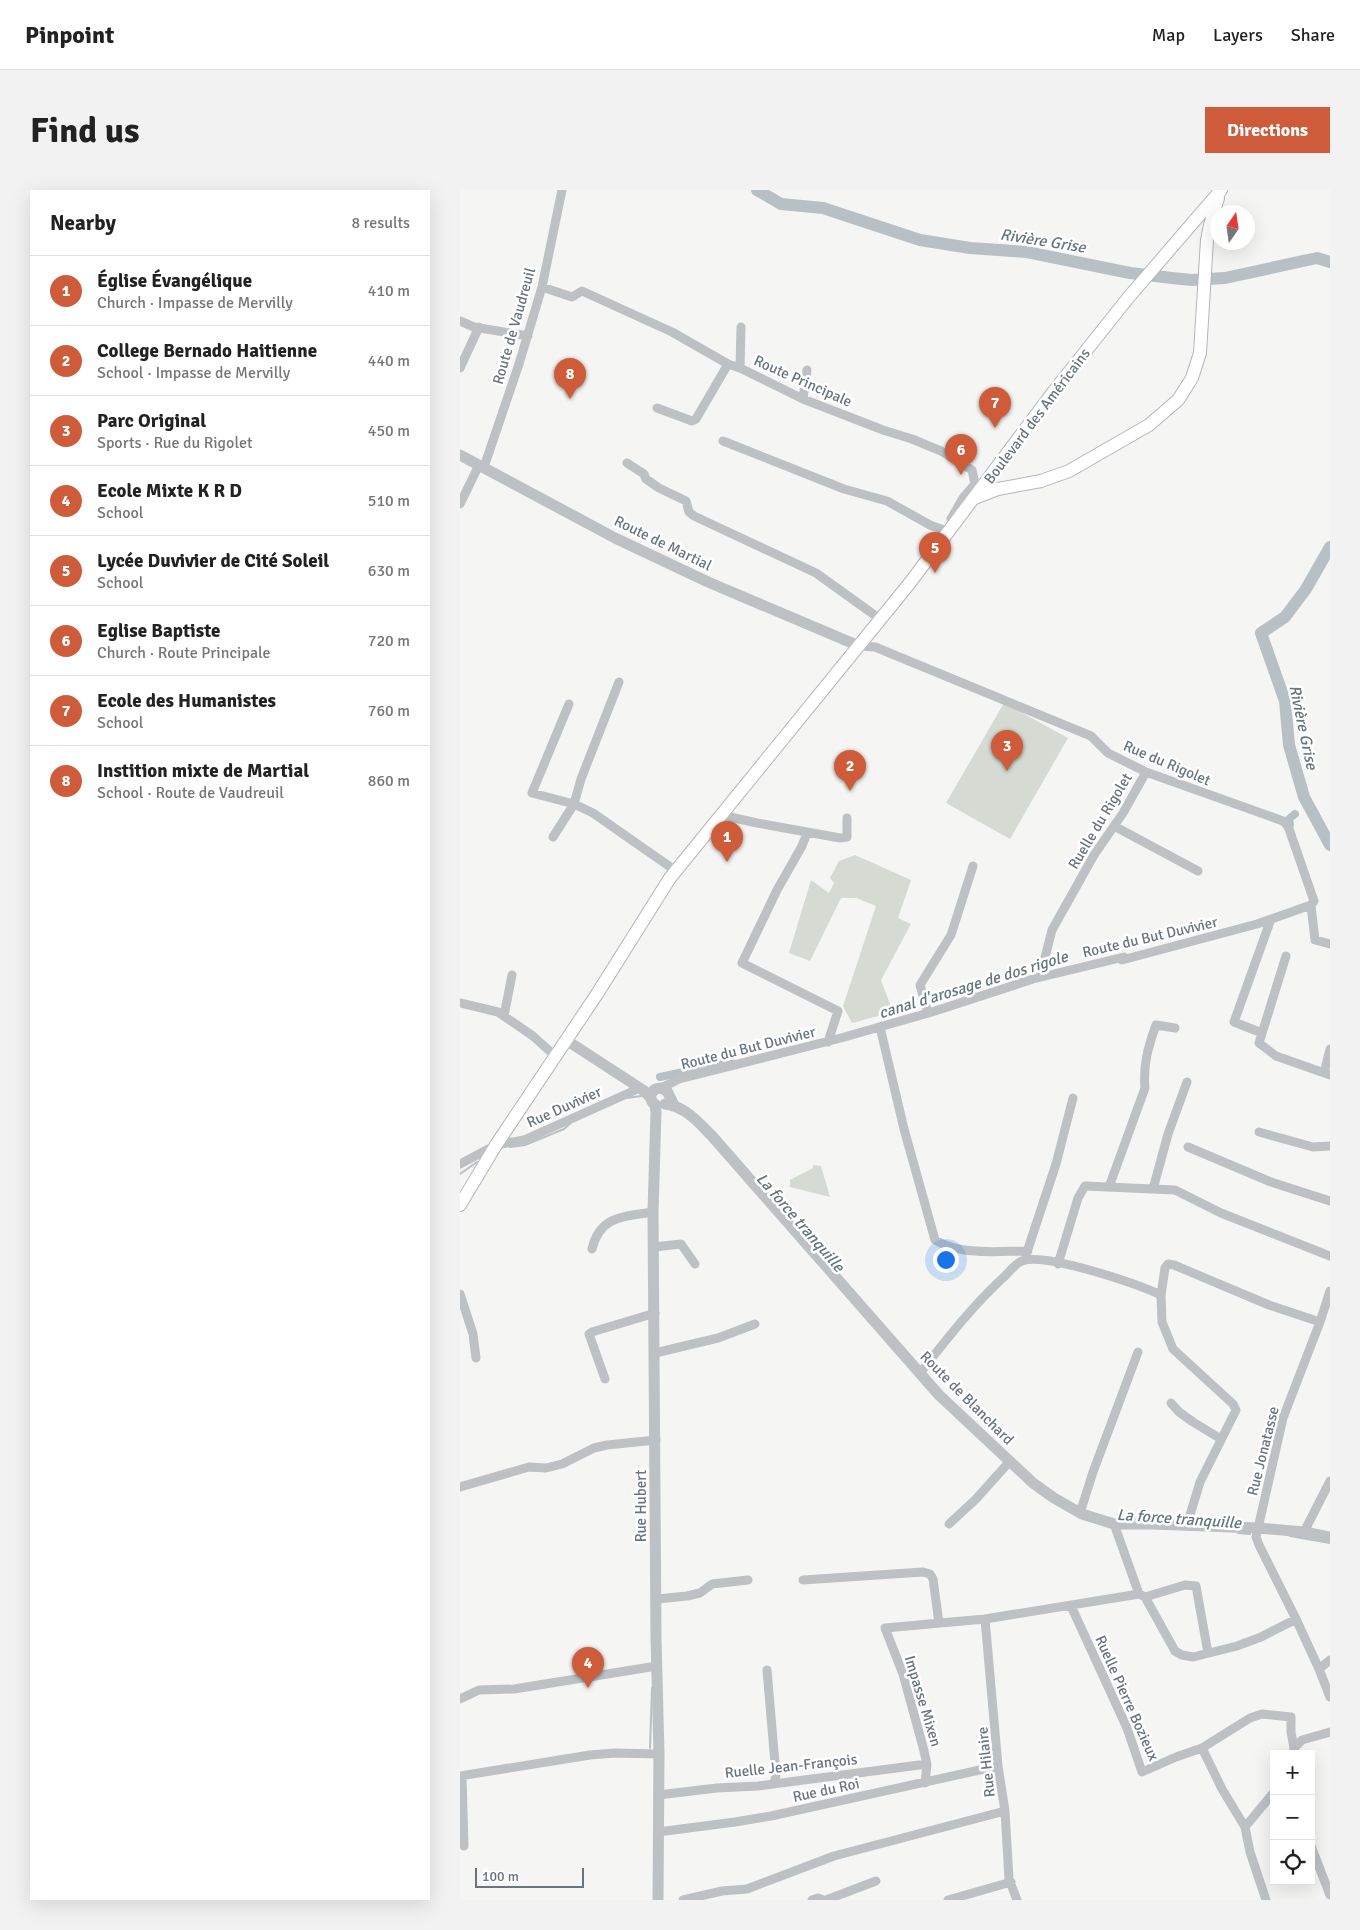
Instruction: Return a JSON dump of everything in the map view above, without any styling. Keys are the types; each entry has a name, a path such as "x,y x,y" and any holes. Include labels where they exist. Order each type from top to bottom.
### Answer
{"main road":[{"path":"975,498 998,489 1041,481 1069,471 1112,448 1162,416 1178,400 1188,387 1198,360 1202,333 1208,240 1213,213 1222,190"},
{"name":"Boulevard des Américains","path":"460,1205 496,1145 676,870 937,548 1054,391 1128,298 1222,190"}],"street":[{"name":"Route de Vaudreuil","path":"460,504 482,466 528,336 542,287 562,190"},
{"name":"Route Principale","path":"542,287 572,297 582,291 672,332 728,364 803,399 942,451 972,470 975,484 963,498 937,542 937,548"},
{"path":"460,320 479,328 528,336"},
{"path":"740,368 741,327"},
{"path":"460,368 479,328"},
{"path":"657,408 692,421 696,419 728,364"},
{"path":"803,399 807,370"},
{"path":"722,441 844,489 887,501 930,525 944,530"},
{"name":"Route de Martial","path":"460,454 623,542 708,582 859,646"},
{"path":"627,463 644,474 646,479 659,488 686,501 689,512 694,516 816,573 880,619"},
{"name":"Rue du Rigolet","path":"859,646 875,647 1091,736 1108,753 1146,772 1283,821 1288,826 1312,901 1315,940 1330,944"},
{"path":"553,837 574,804 581,778 619,682"},
{"path":"569,704 532,793 574,804 593,813 676,870"},
{"name":"Ruelle du Rigolet","path":"1040,977 1052,930 1094,855 1114,826 1146,772"},
{"path":"720,815 840,838 847,837 847,818"},
{"path":"1114,826 1198,871"},
{"path":"807,832 802,846 777,890 742,963 838,1011 828,1042"},
{"path":"928,1014 920,984 951,935 973,866"},
{"name":"Route du But Duvivier","path":"659,1099 679,1079 828,1042 928,1014 1040,977 1124,957 1122,960 1272,919 1312,901"},
{"path":"1262,1033 1234,1022 1272,919"},
{"path":"1286,956 1259,1043 1276,1056 1327,1074 1330,1049"},
{"path":"504,1016 512,975"},
{"path":"460,1004 498,1012 533,1036 555,1056"},
{"path":"1109,1187 1145,1088 1146,1054 1156,1025 1175,1028"},
{"path":"880,1027 904,1129 935,1240 947,1248 1026,1256 1088,1270 1161,1294"},
{"name":"Route de Blanchard","path":"566,1040 694,1119 712,1136 939,1394 1045,1492 1080,1513 1114,1524 1259,1528 1304,1532 1330,1537"},
{"path":"1153,1190 1168,1134 1186,1082"},
{"path":"920,1373 982,1298 1026,1256 1056,1164 1073,1098"},
{"name":"Rue Duvivier","path":"460,1164 496,1145 524,1140 659,1099"},
{"name":"Rue Hubert","path":"658,1900 659,1754 654,1212 659,1099"},
{"path":"1259,1132 1313,1147 1330,1146"},
{"path":"1188,1147 1262,1179 1330,1201"},
{"path":"1058,1264 1078,1198 1085,1186 1175,1190 1221,1212 1330,1256"},
{"path":"592,1249 597,1232 609,1223 627,1215 654,1212"},
{"path":"654,1247 681,1244 695,1264"},
{"path":"1187,1525 1200,1482 1236,1410 1235,1406 1173,1349 1162,1322 1161,1294 1165,1268 1168,1264 1174,1265 1269,1305 1320,1322"},
{"name":"Rue Jonatasse","path":"1330,1291 1328,1307 1320,1322 1283,1418 1256,1537 1296,1619 1330,1697"},
{"path":"460,1294 473,1334 476,1358"},
{"path":"605,1379 589,1334 655,1313"},
{"path":"655,1353 718,1338 755,1324"},
{"path":"1080,1513 1138,1352"},
{"path":"1171,1403 1193,1422 1220,1439"},
{"path":"460,1487 529,1467 546,1468 562,1464 607,1445 656,1440"},
{"path":"949,1524 976,1499 1010,1461"},
{"path":"1304,1532 1330,1481"},
{"path":"1114,1524 1142,1596 1175,1651 1187,1657 1224,1650 1256,1639 1296,1619"},
{"path":"803,1580 923,1572 930,1574 933,1579 939,1623 985,1619 1142,1596 1185,1586 1196,1586 1208,1653"},
{"path":"657,1599 700,1593 712,1584 748,1580"},
{"name":"Ruelle Pierre Bozieux","path":"1072,1606 1127,1728 1142,1772 1202,1748"},
{"name":"Rue Hilaire","path":"985,1619 998,1766 1005,1811 1009,1879 1017,1900"},
{"name":"Impasse Mixen","path":"925,1783 927,1764 903,1674 885,1628 939,1623"},
{"path":"1319,1669 1330,1660"},
{"path":"460,1699 479,1690 514,1689 657,1666"},
{"path":"767,1670 776,1775 774,1784"},
{"path":"1266,1900 1250,1852 1245,1827 1222,1789 1202,1748 1250,1718 1262,1714 1291,1717 1293,1750"},
{"path":"1294,1750 1302,1740 1330,1732"},
{"path":"464,1846 461,1776 590,1755 615,1753 659,1754"},
{"name":"Ruelle Jean-François","path":"658,1794 774,1784 927,1764"},
{"name":"Rue du Roi","path":"658,1832 771,1816 998,1766"},
{"path":"1245,1827 1272,1795"},
{"path":"683,1900 722,1891 748,1889 834,1856 1005,1811"},
{"path":"1315,1856 1330,1895"},
{"path":"812,1900 818,1898 824,1900 876,1881"},
{"path":"948,1900 1010,1882"}],"shaded area":[{"path":"1004,703 1068,738 1010,839 946,803"},
{"path":"855,855 911,880 898,918 911,924 881,980 893,1012 852,1023 843,1006 876,906 856,898 841,898 810,961 789,953 811,880 829,893 834,883 830,878 839,861"},
{"path":"813,1165 821,1166 830,1197 790,1187 790,1180 813,1168"}],"waterway":[{"name":"Rivière Grise","path":"757,190 781,204 823,208 920,240 970,248 1027,252 1130,273 1192,280 1225,278 1317,258 1330,262"},
{"name":"Rivière Grise","path":"1330,547 1306,589 1285,617 1261,633 1285,701 1289,745 1304,797 1330,845"},
{"name":"canal d'arosage de dos rigole","path":"1288,828 1290,825 1289,819 1295,814"},
{"name":"canal d'arosage de dos rigole","path":"660,1077 731,1062"},
{"path":"627,1098 641,1096"},
{"path":"510,1147 525,1145 564,1129 572,1122"},
{"path":"460,1174 477,1162"},
{"name":"La force tranquille","path":"1238,1533 1250,1534"},
{"name":"La force tranquille","path":"1290,1536 1330,1543"},
{"path":"650,1748 652,1688"}],"place":[{"name":"Instition mixte de Martial","path":"570,399"},
{"name":"Ecole des Humanistes","path":"995,428"},
{"name":"Eglise Baptiste","path":"961,475"},
{"name":"Lycée Duvivier de Cité Soleil","path":"935,573"},
{"name":"Parc Original","path":"1007,771"},
{"name":"College Bernado Haitienne","path":"850,791"},
{"name":"Église Évangélique","path":"727,862"},
{"name":"Ecole Mixte K R D","path":"588,1688"}]}
